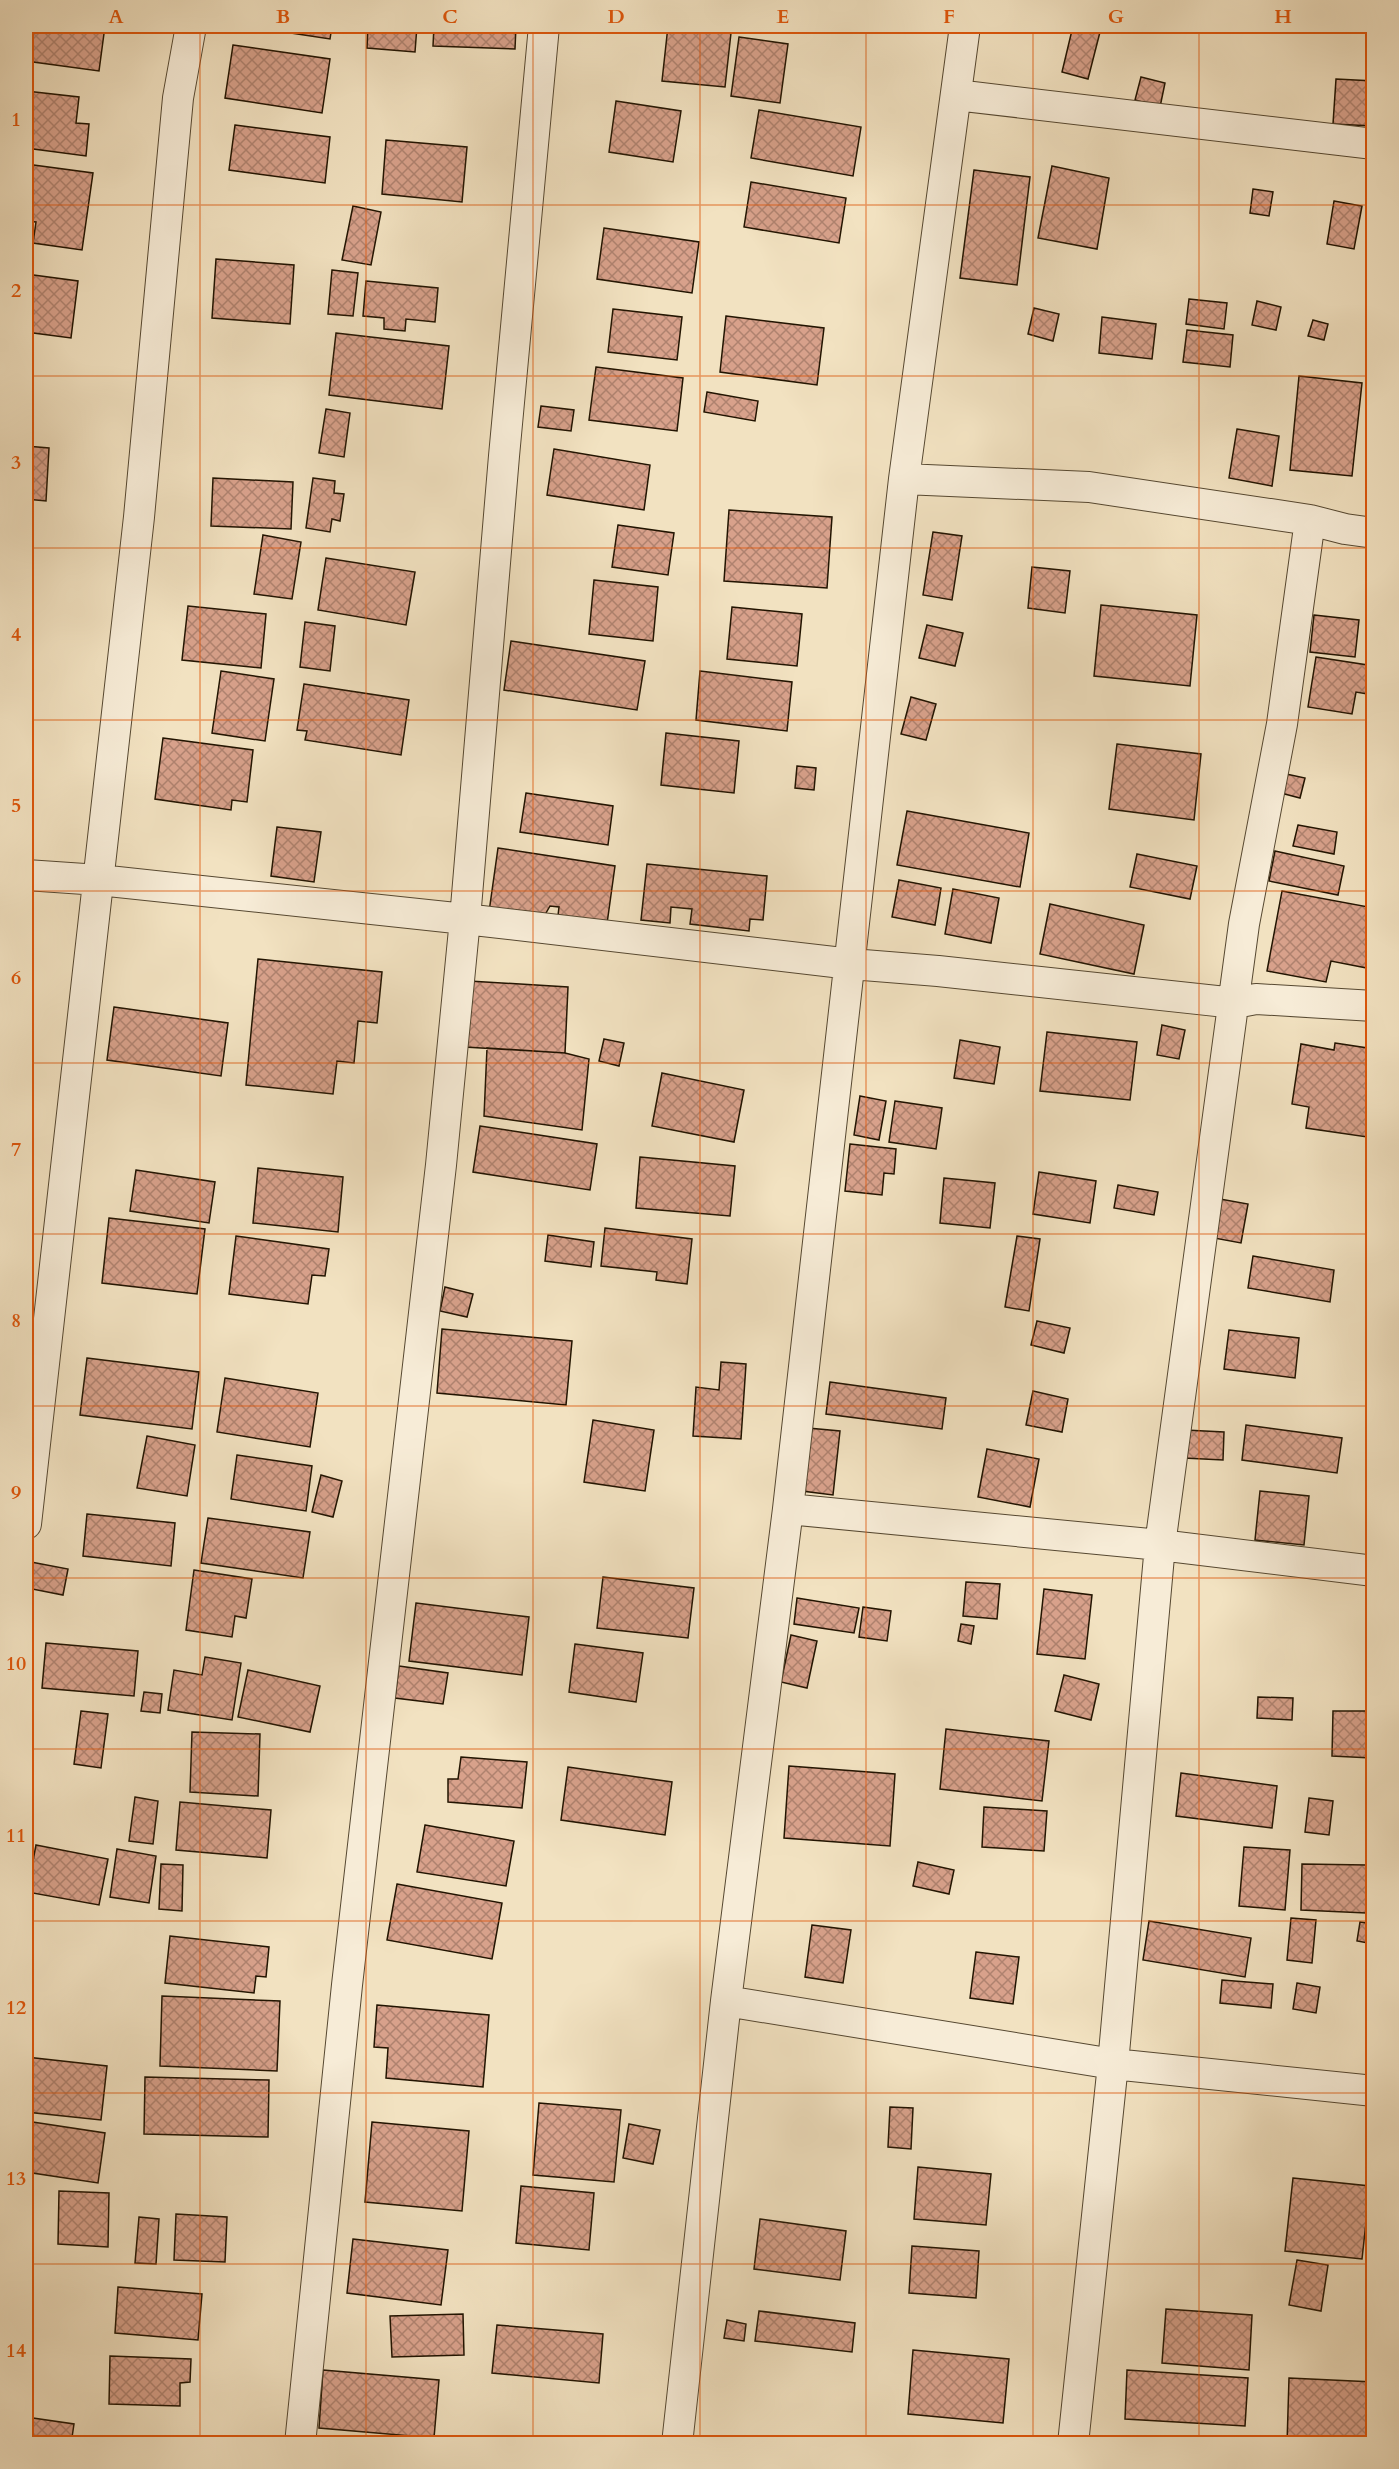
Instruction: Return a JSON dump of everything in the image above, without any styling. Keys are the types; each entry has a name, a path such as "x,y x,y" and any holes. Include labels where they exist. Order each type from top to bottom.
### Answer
{"street":[{"path":"26,1524 139,518 178,98 191,26"},
{"path":"300,2444 347,1985 441,1165 544,26"},
{"path":"677,2444 726,2001 788,1509 851,964 904,479 965,26"},
{"path":"956,95 1374,144"},
{"path":"904,479 1089,487 1310,520 1345,529 1374,533"},
{"path":"1073,2444 1113,2064 1160,1545 1244,924 1282,724 1310,520"},
{"path":"26,875 99,880 465,919 851,964 950,972 1235,1003 1265,999 1374,1006"},
{"path":"788,1509 1160,1545 1374,1570"},
{"path":"726,2001 1113,2064 1374,2091"}],"building":[{"path":"26,26 105,26 99,71 26,61"},
{"path":"245,26 332,26 330,39"},
{"path":"368,26 417,26 415,52 367,48"},
{"path":"434,26 516,26 515,49 433,46"},
{"path":"668,26 731,33 725,87 662,81"},
{"path":"1073,26 1100,32 1088,79 1062,72"},
{"path":"739,37 788,44 780,103 731,96"},
{"path":"233,45 330,59 322,113 225,98"},
{"path":"1141,77 1165,83 1160,107 1135,100"},
{"path":"1336,79 1374,81 1373,126 1333,124"},
{"path":"26,91 79,97 76,123 89,124 86,156 26,148"},
{"path":"616,101 681,111 673,162 609,152"},
{"path":"759,110 861,127 853,176 751,158"},
{"path":"235,125 330,137 325,183 229,170"},
{"path":"386,140 467,147 462,202 382,194"},
{"path":"26,164 93,173 82,250 33,243 36,222 26,221"},
{"path":"1052,166 1109,178 1097,249 1038,238"},
{"path":"974,170 1030,177 1017,285 960,278"},
{"path":"751,182 846,198 839,243 744,227"},
{"path":"1253,189 1273,192 1269,216 1250,213"},
{"path":"1334,201 1362,206 1354,249 1327,244"},
{"path":"353,206 381,212 371,265 342,260"},
{"path":"604,228 699,242 692,293 597,279"},
{"path":"216,259 294,265 290,324 212,318"},
{"path":"332,270 358,273 353,316 328,314"},
{"path":"26,274 78,281 71,338 26,332"},
{"path":"366,281 438,288 435,322 406,319 405,331 384,329 384,318 363,316"},
{"path":"1189,299 1227,303 1224,329 1186,324"},
{"path":"1257,301 1281,307 1276,330 1252,325"},
{"path":"1034,308 1059,314 1053,341 1028,334"},
{"path":"613,309 682,317 677,360 608,352"},
{"path":"726,316 824,328 817,385 720,372"},
{"path":"1102,317 1156,324 1152,359 1099,353"},
{"path":"1313,320 1328,324 1324,340 1308,336"},
{"path":"1187,330 1233,335 1230,367 1183,362"},
{"path":"336,333 449,346 442,409 329,395"},
{"path":"596,367 683,378 677,431 589,420"},
{"path":"1299,376 1362,383 1352,476 1290,470"},
{"path":"707,392 758,401 755,421 704,412"},
{"path":"541,406 574,410 571,431 538,427"},
{"path":"326,409 350,413 344,457 319,453"},
{"path":"1237,429 1279,436 1272,486 1229,478"},
{"path":"26,446 49,448 46,501 26,499"},
{"path":"554,449 650,465 644,510 547,495"},
{"path":"213,478 293,482 291,529 211,526"},
{"path":"313,478 335,481 334,493 344,494 340,521 332,519 330,532 306,528"},
{"path":"729,510 832,517 827,588 724,581"},
{"path":"618,525 674,533 668,575 612,567"},
{"path":"933,532 962,536 952,600 923,595"},
{"path":"263,535 301,542 292,599 254,594"},
{"path":"326,558 415,572 406,625 318,610"},
{"path":"1032,567 1070,571 1065,613 1028,608"},
{"path":"594,580 658,587 653,641 589,634"},
{"path":"1101,605 1197,615 1190,686 1094,676"},
{"path":"188,606 266,614 261,668 182,660"},
{"path":"732,607 802,614 797,666 727,659"},
{"path":"26,614 29,614 26,656"},
{"path":"1314,615 1359,620 1355,657 1310,652"},
{"path":"305,622 335,626 330,671 300,667"},
{"path":"927,625 963,633 955,666 919,658"},
{"path":"511,641 645,661 637,710 504,690"},
{"path":"1316,657 1374,666 1374,695 1356,692 1352,714 1308,707"},
{"path":"221,671 274,679 265,741 212,733"},
{"path":"700,671 792,682 787,731 696,720"},
{"path":"304,684 409,700 401,755 305,740 307,731 297,730"},
{"path":"911,697 936,704 926,740 901,734"},
{"path":"666,733 739,741 734,793 661,785"},
{"path":"163,738 253,750 247,802 232,800 231,810 155,799"},
{"path":"1117,744 1201,754 1194,820 1109,809"},
{"path":"797,766 816,768 814,790 795,788"},
{"path":"1277,772 1305,778 1300,798 1273,791"},
{"path":"526,793 613,806 608,845 520,832"},
{"path":"907,811 1029,833 1020,887 897,865"},
{"path":"1298,825 1337,832 1334,854 1293,846"},
{"path":"277,827 321,832 314,882 271,876"},
{"path":"498,848 615,866 606,931 557,924 559,907 550,906 542,920 489,912"},
{"path":"1275,851 1344,866 1338,895 1269,881"},
{"path":"1137,854 1197,866 1190,899 1130,887"},
{"path":"647,864 767,876 763,920 750,919 749,931 690,924 692,909 671,907 670,923 641,920"},
{"path":"899,880 941,888 935,925 892,917"},
{"path":"953,889 999,898 991,943 945,934"},
{"path":"1282,891 1374,908 1372,969 1331,961 1326,982 1267,971"},
{"path":"1050,904 1144,925 1134,974 1040,954"},
{"path":"258,959 382,972 377,1023 358,1021 354,1063 337,1061 333,1094 246,1085"},
{"path":"469,981 568,987 565,1053 465,1047"},
{"path":"114,1007 228,1023 221,1076 107,1060"},
{"path":"1162,1025 1185,1030 1179,1059 1157,1055"},
{"path":"1047,1032 1137,1042 1130,1100 1040,1091"},
{"path":"604,1039 624,1043 619,1066 599,1061"},
{"path":"960,1040 1000,1047 994,1084 954,1078"},
{"path":"1335,1043 1374,1049 1374,1138 1306,1128 1309,1107 1292,1104 1301,1044 1334,1050"},
{"path":"487,1048 565,1053 589,1059 582,1130 484,1116"},
{"path":"662,1073 744,1090 734,1142 652,1126"},
{"path":"860,1096 886,1101 879,1140 854,1135"},
{"path":"895,1101 942,1108 936,1149 889,1142"},
{"path":"480,1126 597,1144 590,1190 473,1172"},
{"path":"850,1144 896,1149 894,1174 884,1173 882,1195 845,1191"},
{"path":"640,1157 735,1166 730,1216 636,1208"},
{"path":"258,1168 343,1177 338,1232 253,1223"},
{"path":"136,1170 215,1182 209,1223 130,1211"},
{"path":"1039,1172 1096,1181 1090,1223 1033,1214"},
{"path":"944,1178 995,1183 990,1228 940,1223"},
{"path":"1118,1185 1158,1192 1154,1215 1114,1208"},
{"path":"1209,1197 1248,1204 1241,1243 1203,1236"},
{"path":"109,1218 205,1229 197,1294 102,1283"},
{"path":"605,1228 692,1239 687,1284 656,1280 657,1272 601,1266"},
{"path":"548,1235 594,1242 591,1267 545,1261"},
{"path":"236,1236 329,1249 325,1276 312,1275 308,1304 229,1294"},
{"path":"1017,1236 1040,1239 1029,1311 1005,1307"},
{"path":"1253,1256 1334,1270 1330,1302 1248,1288"},
{"path":"445,1287 473,1294 467,1317 440,1311"},
{"path":"1037,1321 1070,1328 1064,1353 1031,1345"},
{"path":"442,1329 572,1341 566,1405 437,1393"},
{"path":"1229,1330 1299,1338 1295,1378 1224,1369"},
{"path":"87,1358 199,1372 192,1429 80,1415"},
{"path":"721,1362 746,1364 741,1439 693,1436 696,1387 719,1390"},
{"path":"1374,1376 1374,1421 1366,1419"},
{"path":"225,1378 318,1393 310,1447 217,1432"},
{"path":"830,1382 946,1398 942,1429 826,1414"},
{"path":"1033,1391 1068,1399 1062,1432 1026,1425"},
{"path":"593,1420 654,1430 645,1491 584,1482"},
{"path":"1246,1425 1342,1438 1337,1473 1242,1460"},
{"path":"808,1428 840,1431 833,1495 802,1491"},
{"path":"1185,1430 1224,1432 1223,1460 1184,1458"},
{"path":"147,1436 195,1445 187,1496 137,1488"},
{"path":"987,1449 1039,1459 1030,1507 978,1497"},
{"path":"237,1455 312,1466 306,1511 231,1499"},
{"path":"321,1475 342,1481 333,1517 312,1512"},
{"path":"1260,1491 1309,1496 1304,1545 1255,1540"},
{"path":"87,1514 175,1523 171,1566 83,1556"},
{"path":"208,1518 310,1532 303,1578 201,1563"},
{"path":"31,1562 68,1569 63,1595 27,1588"},
{"path":"194,1570 252,1579 246,1618 235,1616 232,1637 186,1630"},
{"path":"603,1577 694,1588 688,1638 597,1628"},
{"path":"966,1582 1000,1584 997,1619 963,1616"},
{"path":"1044,1589 1092,1595 1085,1659 1037,1654"},
{"path":"797,1598 859,1608 854,1633 794,1624"},
{"path":"416,1603 529,1617 522,1675 409,1661"},
{"path":"863,1607 891,1611 887,1641 859,1637"},
{"path":"961,1624 974,1626 971,1644 958,1641"},
{"path":"791,1635 817,1641 807,1688 781,1682"},
{"path":"46,1643 138,1651 134,1696 42,1688"},
{"path":"575,1644 643,1653 636,1702 569,1692"},
{"path":"1373,1655 1374,1702 1371,1702"},
{"path":"205,1657 241,1663 232,1720 168,1710 174,1670 202,1675"},
{"path":"399,1666 448,1673 443,1704 395,1698"},
{"path":"248,1670 320,1686 310,1732 238,1717"},
{"path":"1064,1675 1099,1684 1091,1720 1055,1711"},
{"path":"144,1692 162,1694 160,1713 141,1711"},
{"path":"1258,1697 1293,1698 1292,1720 1257,1718"},
{"path":"81,1711 108,1714 101,1768 74,1764"},
{"path":"1333,1711 1372,1711 1371,1758 1332,1756"},
{"path":"946,1729 1049,1741 1042,1801 940,1789"},
{"path":"192,1732 260,1734 258,1796 190,1792"},
{"path":"461,1757 527,1762 522,1808 448,1802 448,1779 458,1779"},
{"path":"789,1766 895,1774 890,1846 784,1838"},
{"path":"568,1767 672,1782 665,1835 561,1820"},
{"path":"1181,1773 1277,1786 1272,1828 1176,1816"},
{"path":"135,1797 158,1801 153,1844 129,1841"},
{"path":"1309,1798 1333,1801 1329,1835 1305,1832"},
{"path":"180,1802 271,1810 267,1858 176,1850"},
{"path":"984,1807 1047,1811 1044,1851 982,1847"},
{"path":"425,1825 514,1841 506,1886 417,1872"},
{"path":"36,1845 108,1859 99,1905 27,1892"},
{"path":"1244,1847 1290,1850 1285,1910 1239,1906"},
{"path":"117,1849 156,1856 149,1903 110,1897"},
{"path":"918,1862 954,1870 949,1894 913,1886"},
{"path":"161,1864 183,1865 182,1911 159,1909"},
{"path":"1302,1864 1367,1865 1366,1913 1301,1910"},
{"path":"397,1884 502,1903 492,1959 387,1940"},
{"path":"1291,1918 1316,1920 1312,1963 1287,1960"},
{"path":"1149,1921 1251,1938 1245,1977 1143,1960"},
{"path":"1360,1922 1374,1924 1374,1944 1357,1941"},
{"path":"812,1925 851,1930 843,1983 805,1977"},
{"path":"170,1936 269,1947 266,1977 256,1976 254,1993 165,1983"},
{"path":"976,1952 1019,1957 1013,2004 970,1998"},
{"path":"1222,1980 1273,1984 1271,2008 1220,2003"},
{"path":"1297,1983 1320,1987 1316,2013 1293,2009"},
{"path":"162,1996 280,2001 277,2071 160,2066"},
{"path":"377,2005 489,2015 483,2087 386,2078 388,2048 374,2047"},
{"path":"26,2057 107,2066 101,2120 26,2112"},
{"path":"145,2077 269,2080 268,2137 144,2134"},
{"path":"539,2103 621,2110 614,2182 533,2175"},
{"path":"890,2107 913,2108 911,2149 888,2147"},
{"path":"26,2121 105,2133 98,2183 26,2172"},
{"path":"372,2122 469,2131 462,2211 365,2202"},
{"path":"629,2124 660,2130 653,2164 623,2158"},
{"path":"918,2167 991,2174 986,2225 914,2219"},
{"path":"1293,2178 1370,2186 1362,2259 1285,2251"},
{"path":"521,2186 594,2193 589,2250 516,2243"},
{"path":"59,2191 109,2193 108,2247 58,2244"},
{"path":"176,2214 227,2217 225,2262 174,2260"},
{"path":"139,2217 159,2219 156,2264 135,2263"},
{"path":"760,2219 846,2231 840,2280 754,2269"},
{"path":"353,2239 448,2250 441,2305 347,2293"},
{"path":"912,2246 979,2251 976,2298 909,2293"},
{"path":"1297,2260 1328,2265 1321,2311 1289,2305"},
{"path":"118,2287 202,2294 198,2340 115,2333"},
{"path":"1166,2309 1252,2315 1249,2370 1162,2363"},
{"path":"759,2311 855,2323 852,2352 755,2341"},
{"path":"463,2314 464,2355 392,2357 390,2316"},
{"path":"727,2320 746,2324 744,2341 724,2338"},
{"path":"497,2325 603,2334 599,2383 492,2373"},
{"path":"913,2350 1009,2359 1003,2423 908,2414"},
{"path":"110,2356 191,2359 190,2382 180,2383 180,2406 109,2404"},
{"path":"323,2370 439,2380 434,2438 319,2428"},
{"path":"1127,2370 1248,2378 1245,2426 1125,2419"},
{"path":"1289,2378 1374,2382 1374,2444 1287,2444"},
{"path":"26,2417 74,2424 71,2444 26,2444"}]}
